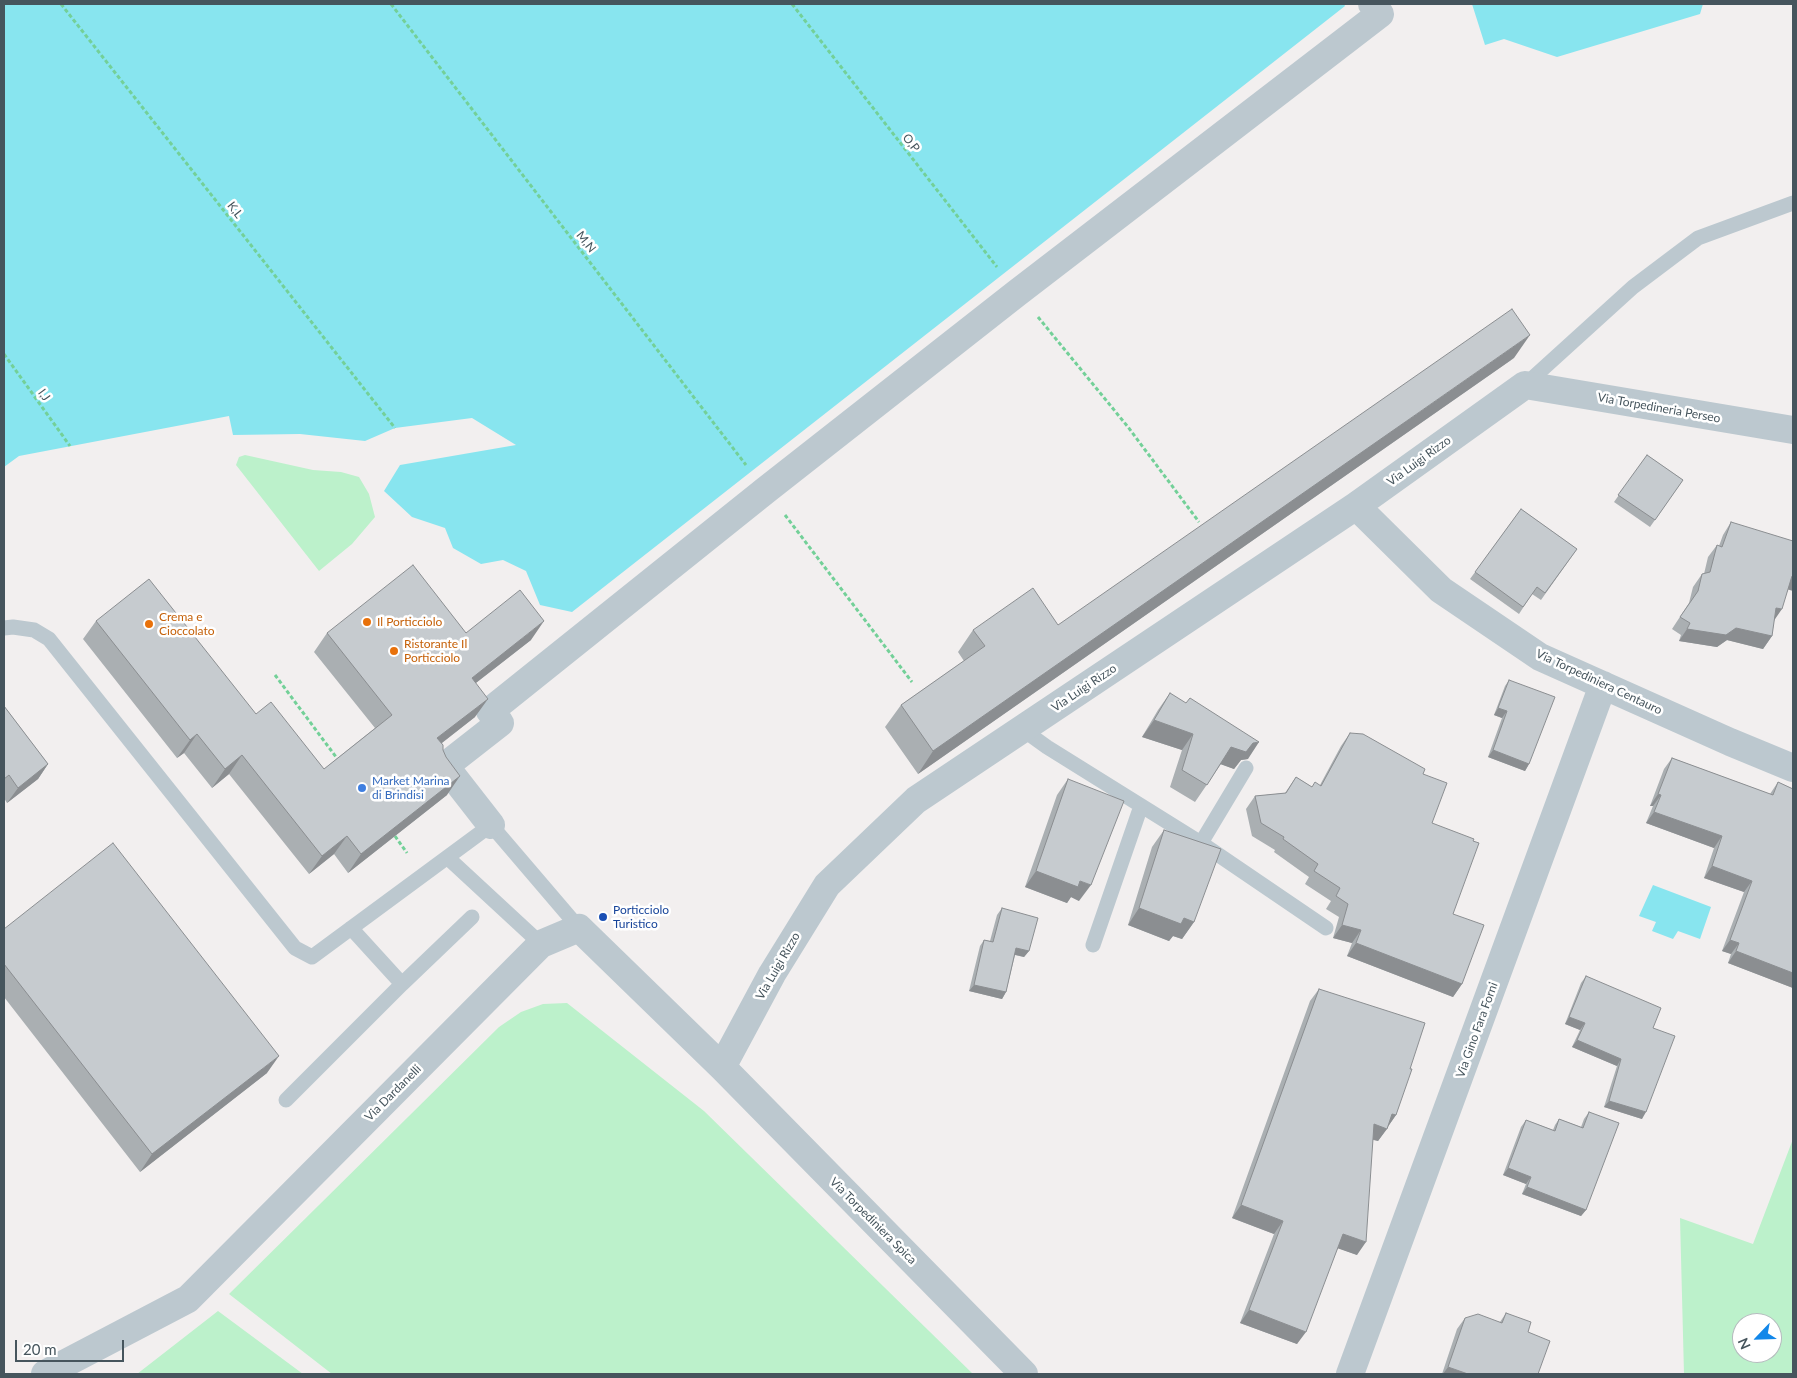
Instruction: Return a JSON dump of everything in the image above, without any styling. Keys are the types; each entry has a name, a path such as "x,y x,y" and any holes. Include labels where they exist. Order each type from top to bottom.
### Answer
{"street":[{"path":"491,825 446,766 500,723 490,711 766,490 1017,293 1380,14 1372,4"},
{"name":"Via Torpedineria Perseo","path":"1525,385 1793,430"},
{"name":"Via Luigi Rizzo","path":"722,1067 772,974 827,885 916,800 1356,506 1525,385"},
{"name":"Via Torpediniera Centauro","path":"1356,506 1441,590 1540,657 1730,742 1793,768"},
{"name":"Via Gino Fara Forni","path":"1350,1374 1603,686"},
{"path":"579,928 722,1067"},
{"name":"Via Dardanelli","path":"45,1374 188,1299 541,944 579,928"},
{"name":"Via Torpediniera Spica","path":"722,1067 1024,1374"}],"lane":[{"path":"1525,385 1633,287 1698,238 1793,203"},
{"path":"4,628 13,627 34,630 49,639 295,948 312,957 491,825 579,928"},
{"path":"1022,729 1047,747 1201,843 1326,928"},
{"path":"1201,843 1246,768"},
{"path":"1093,945 1141,806"},
{"path":"448,858 541,944"},
{"path":"286,1100 472,916"},
{"path":"351,928 402,984"}],"path":[{"name":"K,L","path":"61,4 395,428"},
{"name":"M,N","path":"391,4 912,682"},
{"name":"O,P","path":"792,4 1017,293 1077,363 1128,427 1199,522"},
{"name":"I,J","path":"4,354 70,446"},
{"path":"275,675 341,763"}],"green space":[{"path":"245,455 313,470 341,472 359,477 369,494 375,517 352,544 319,571 236,465 239,457"},
{"path":"567,1003 704,1111 973,1374 332,1374 229,1294 499,1027 521,1012 543,1004"},
{"path":"1793,1139 1793,1374 1684,1374 1680,1218 1753,1244"},
{"path":"218,1311 303,1374 137,1374"}],"water":[{"path":"4,4 1344,4 1345,6 572,612 540,605 526,571 503,560 481,564 453,548 445,528 412,517 384,491 400,465 516,445 472,418 395,428 365,441 300,434 233,435 229,416 19,456 4,467"},
{"path":"1472,4 1703,4 1700,14 1557,57 1504,39 1485,45"},
{"path":"1653,885 1711,907 1700,939 1678,931 1673,939 1652,931 1656,922 1639,916"}],"building":[{"path":"1512,309 1530,335 933,751 901,705 985,646 973,630 1033,588 1058,625"},
{"path":"1647,455 1683,480 1655,520 1618,495"},
{"path":"1521,509 1577,549 1545,593 1537,587 1523,607 1475,572"},
{"path":"1731,522 1793,541 1793,576 1782,609 1776,608 1772,636 1736,628 1726,635 1687,629 1690,623 1680,617 1698,591 1702,574 1710,572 1717,545 1722,547"},
{"path":"413,565 466,633 520,590 544,621 472,678 488,699 437,738 443,745 446,757 460,776 361,854 347,836 322,856 242,755 225,769 197,734 190,740 96,621 149,579 256,714 271,702 324,769 392,715 327,633"},
{"path":"1509,680 1555,697 1529,764 1493,750 1507,711 1498,708"},
{"path":"1170,693 1186,703 1190,698 1259,742 1253,743 1246,752 1231,747 1207,785 1182,770 1193,734 1154,720"},
{"path":"4,706 48,764 18,788 9,775 4,779"},
{"path":"1350,733 1363,734 1425,769 1423,774 1447,783 1432,823 1474,839 1473,841 1479,843 1453,914 1484,925 1462,984 1356,943 1361,930 1342,925 1348,904 1336,896 1340,888 1314,871 1318,864 1283,839 1284,837 1261,823 1255,796 1286,793 1296,777 1312,787 1315,782 1321,786"},
{"path":"1672,758 1773,795 1778,782 1793,789 1793,973 1736,951 1739,943 1730,940 1752,881 1712,866 1722,836 1654,812 1661,795 1658,794"},
{"path":"1068,779 1124,801 1091,885 1080,881 1078,887 1036,871"},
{"path":"1164,830 1221,849 1194,922 1184,918 1181,924 1139,908"},
{"path":"113,843 279,1056 152,1154 4,964 4,929"},
{"path":"1002,908 1038,918 1029,951 1016,948 1006,992 974,985 984,940 993,942"},
{"path":"1586,976 1661,1008 1653,1028 1675,1036 1646,1112 1609,1101 1621,1059 1577,1040 1585,1023 1569,1017"},
{"path":"1319,989 1425,1023 1396,1115 1392,1114 1387,1129 1374,1124 1366,1242 1343,1234 1306,1332 1249,1310 1283,1221 1241,1205"},
{"path":"1589,1112 1619,1123 1586,1210 1527,1187 1531,1177 1508,1168 1526,1120 1555,1131 1559,1119 1583,1128"},
{"path":"1506,1313 1531,1322 1528,1332 1550,1341 1538,1374 1468,1374 1448,1367 1465,1318 1478,1314 1502,1323"}],"place":[{"name":"Il Porticciolo","path":"367,622"},
{"name":"Crema e Cioccolato","path":"149,624"},
{"name":"Ristorante Il Porticciolo","path":"394,651"},
{"name":"Market Marina di Brindisi","path":"362,788"},
{"name":"Porticciolo Turistico","path":"603,917"}]}
